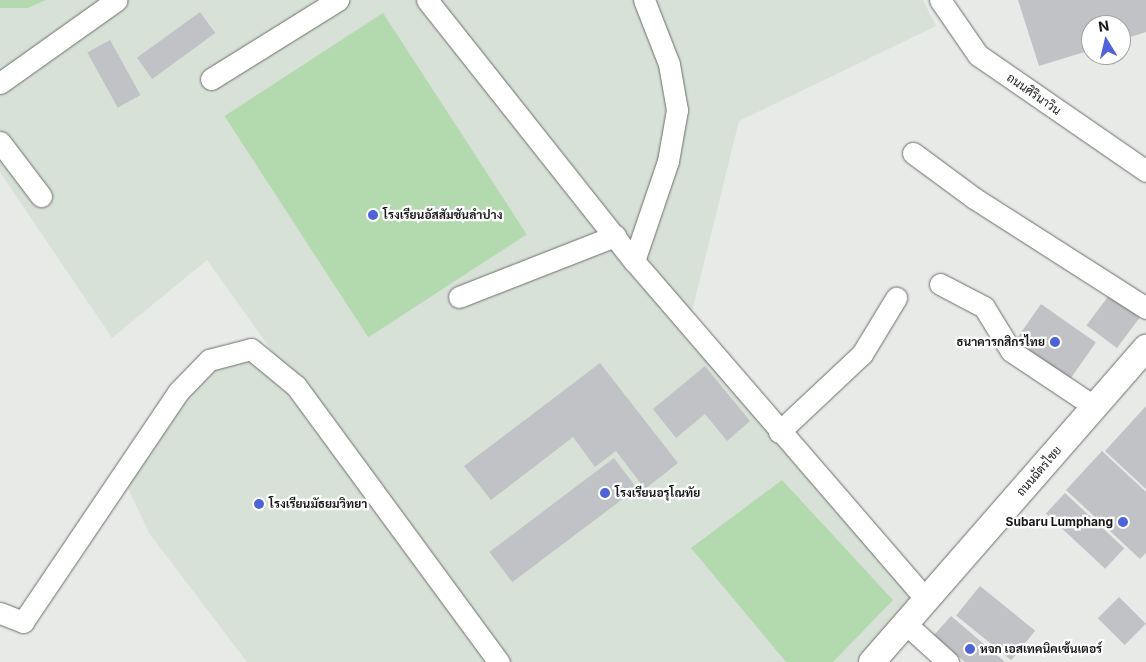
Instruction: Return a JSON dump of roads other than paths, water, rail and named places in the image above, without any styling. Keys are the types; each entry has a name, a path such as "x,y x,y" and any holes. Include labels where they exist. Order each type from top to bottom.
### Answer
{"main road":[{"name":"ถนนฉัตรไชย","path":"872,662 1146,348"}],"street":[{"path":"0,83 117,0"},
{"path":"211,79 338,0"},
{"path":"427,0 634,262 689,323 779,432 927,600"},
{"path":"634,262 668,161 677,110 669,64 644,0"},
{"name":"ถนนศิรินาวิน","path":"940,0 978,54 1146,171"},
{"path":"0,142 41,196"},
{"path":"913,152 974,198 1146,308"},
{"path":"459,297 615,236"},
{"path":"940,284 984,307 1010,351 1095,407"},
{"path":"779,432 862,354 896,298"},
{"path":"0,613 23,622 178,392 209,360 251,349 296,386 499,662"},
{"path":"906,624 948,662"}],"place":[{"name":"โรงเรียนอัสสัมชันลำปาง","path":"373,215"},
{"name":"ธนาคารกสิกรไทย","path":"1055,342"},
{"name":"โรงเรียนอรุโณทัย","path":"605,493"},
{"name":"โรงเรียนมัธยมวิทยา","path":"259,504"},
{"name":"Subaru Lumphang","path":"1123,522"},
{"name":"หจก เอสเทคนิคเซ้นเตอร์","path":"970,649"}]}
